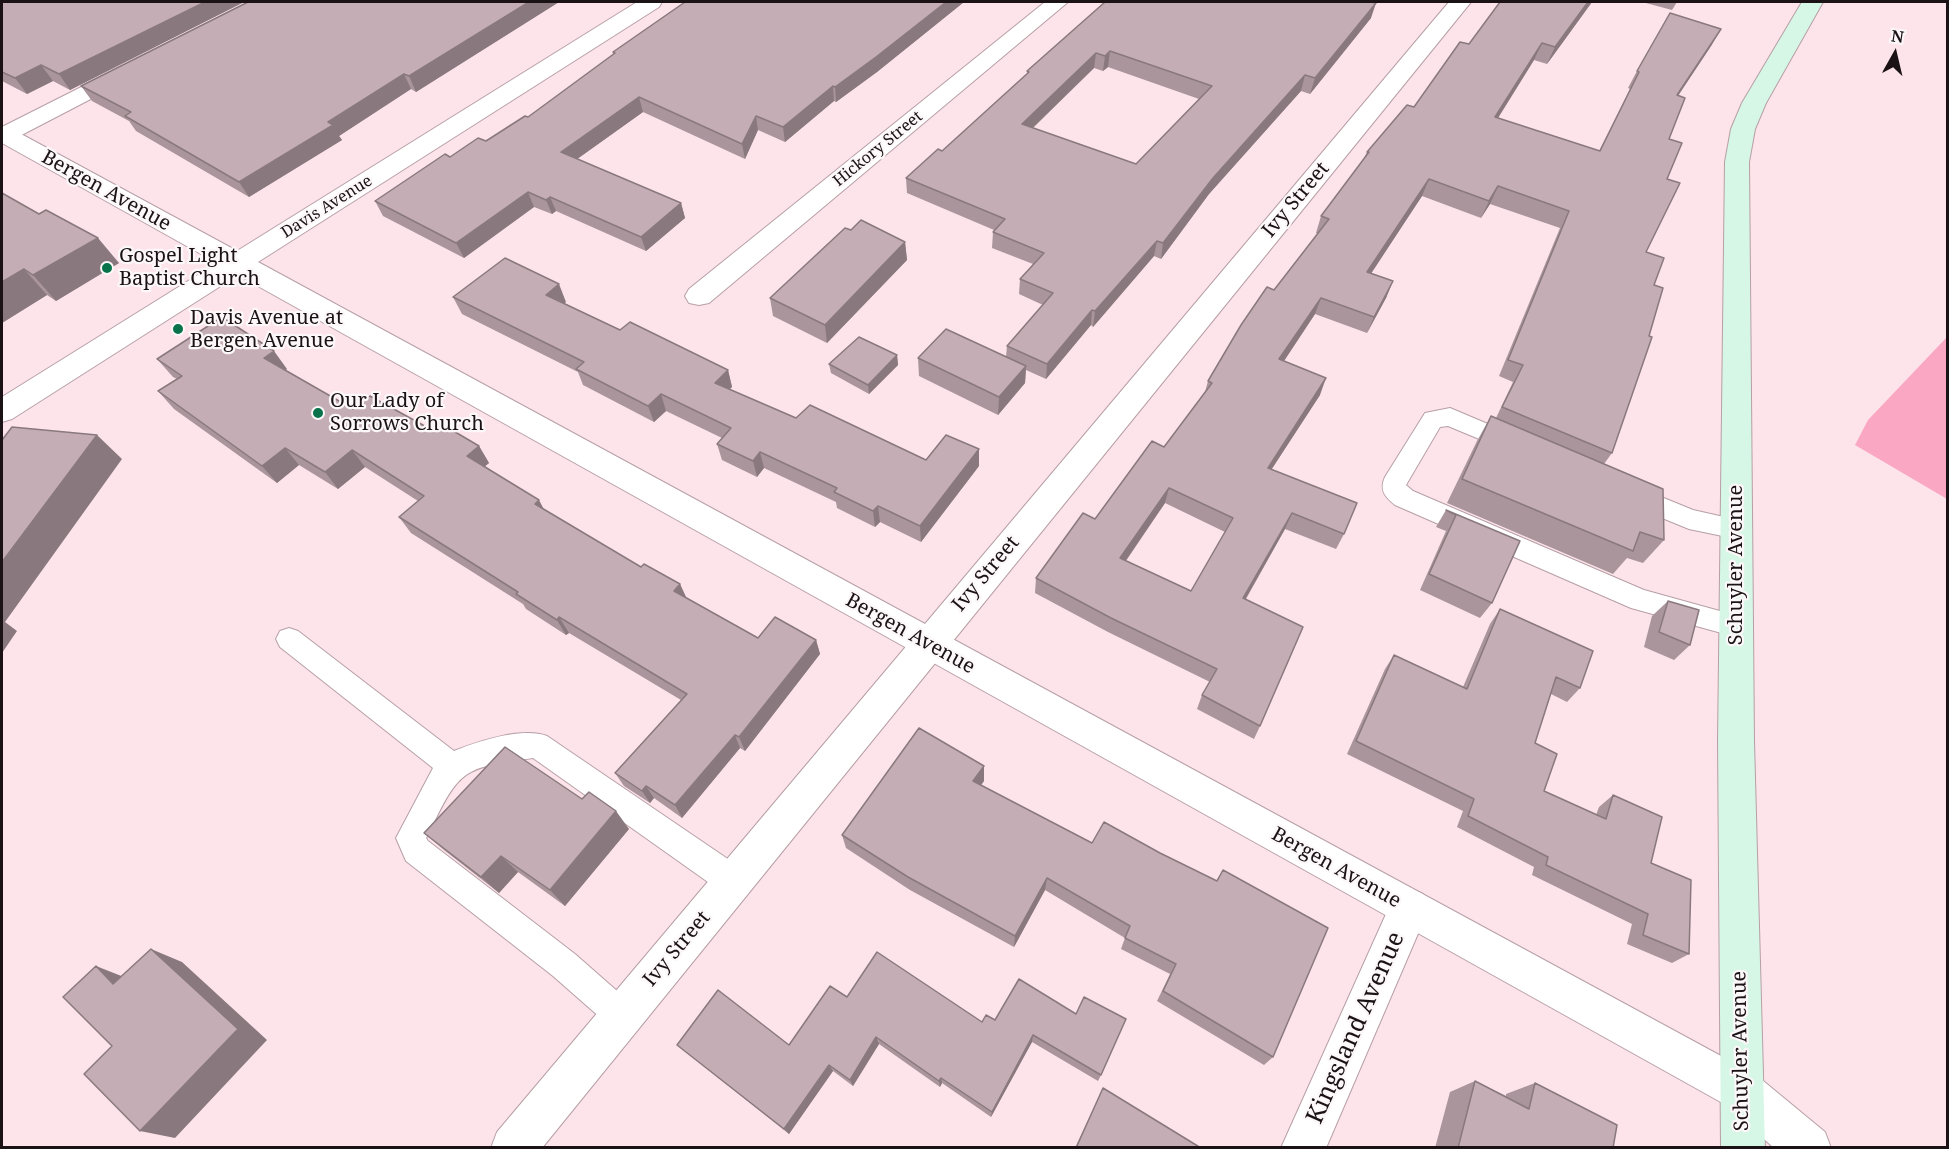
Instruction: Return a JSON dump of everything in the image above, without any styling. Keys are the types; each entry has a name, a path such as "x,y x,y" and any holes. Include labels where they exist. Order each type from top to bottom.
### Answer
{"main road":[{"name":"Schuyler Avenue","path":"1743,1148 1736,626 1737,162 1743,129 1754,103 1812,2"}],"street":[{"name":"Davis Avenue","path":"2,411 239,264 651,2"},
{"name":"Hickory Street","path":"699,296 1057,2"},
{"name":"Ivy Street","path":"513,1148 1460,2"},
{"path":"2,134 141,64"},
{"name":"Bergen Avenue","path":"2,134 1741,1090 1809,1148"},
{"name":"Kingsland Avenue","path":"1303,1148 1409,908"}],"lane":[{"path":"1537,454 1450,417 1440,417 1433,419 1394,484 1395,491 1404,498 1640,600 1736,626"},
{"path":"1613,486 1689,519 1737,529"},
{"path":"289,639 452,766"},
{"path":"622,1016 564,965 417,851 411,838 427,804 452,766 488,752 537,745 733,881"}],"shaded area":[{"path":"1947,337 1947,499 1855,445 1868,420"}],"building":[{"path":"2,2 205,2 59,74 41,65 15,78 2,72"},
{"path":"248,2 529,2 409,76 404,74 328,122 333,125 239,182 125,116 131,112 81,86"},
{"path":"685,2 946,2 876,57 835,87 833,86 783,127 756,116 742,144 639,97 561,152 681,203 641,237 550,197 546,200 528,192 456,243 375,201 445,154 450,157 478,138 486,141 525,116 528,117 615,53 613,52"},
{"path":"1105,2 1376,3 1315,78 1305,75 1213,178 1163,243 1157,241 1095,311 1092,310 1047,364 1007,346 1053,293 1020,279 1044,253 993,232 1005,219 906,178 938,149 942,151 1029,72 1027,71","holes":["1110,51 1212,86 1136,164 1022,124 1096,53 1105,56"]},
{"path":"1500,2 1588,2 1555,47 1542,43 1495,117 1600,151 1639,72 1637,71 1670,13 1721,29 1677,95 1685,98 1669,139 1682,143 1667,179 1680,183 1646,252 1664,258 1654,285 1663,288 1649,336 1652,337 1612,453 1502,407 1523,365 1508,360 1569,211 1498,186 1489,201 1429,179 1367,272 1393,281 1374,317 1321,298 1279,359 1326,378 1268,468 1357,503 1344,534 1292,513 1243,598 1303,627 1260,726 1202,695 1217,669 1111,618 1036,578 1083,513 1095,519 1152,441 1164,447 1212,383 1208,381 1241,325 1267,287 1274,290 1329,219 1321,216 1369,152 1367,152 1407,105 1414,107 1460,42 1469,44","holes":["1169,488 1233,518 1191,591 1120,558"]},
{"path":"2,193 39,214 46,210 98,238 33,275 24,269 2,282"},
{"path":"861,220 905,242 825,325 770,298 845,228 851,230"},
{"path":"505,258 559,284 546,295 620,330 630,322 728,370 715,383 796,418 810,405 926,460 946,435 979,449 920,526 878,506 873,511 834,492 837,488 760,452 753,461 717,444 731,428 661,394 648,406 576,369 584,362 453,297"},
{"path":"222,317 274,351 264,358 353,409 370,396 432,430 440,423 479,446 467,456 539,500 535,504 641,567 644,564 680,584 674,591 758,638 775,617 816,640 739,737 735,735 675,805 646,786 642,791 615,773 687,694 559,617 557,620 516,594 518,592 399,517 424,496 352,450 325,472 285,448 262,466 158,391 182,376 157,359"},
{"path":"946,329 1026,366 999,397 918,358"},
{"path":"859,337 897,355 868,385 829,364"},
{"path":"1491,416 1663,489 1664,540 1640,532 1633,551 1462,479"},
{"path":"12,427 97,435 2,562 2,440"},
{"path":"1446,510 1520,541 1492,603 1429,574 1456,515"},
{"path":"1668,601 1699,610 1690,645 1659,632"},
{"path":"1500,609 1593,651 1580,688 1556,677 1535,743 1557,754 1544,791 1606,819 1613,795 1662,817 1651,863 1691,880 1689,954 1643,935 1648,914 1546,865 1548,857 1468,816 1474,799 1356,741 1394,655 1467,689"},
{"path":"919,728 984,766 973,781 1092,843 1104,822 1217,881 1223,870 1328,928 1273,1057 1163,991 1176,964 1125,938 1130,926 1047,878 1015,936 908,877 842,835"},
{"path":"505,747 582,799 589,792 616,811 550,890 501,856 481,877 424,833"},
{"path":"151,949 238,1029 140,1131 84,1074 112,1046 63,997 96,966 113,984"},
{"path":"877,952 982,1022 986,1015 995,1020 1019,979 1076,1014 1084,997 1126,1019 1101,1075 1033,1035 992,1112 941,1078 939,1081 876,1037 850,1080 829,1065 784,1129 677,1045 718,990 789,1045 830,986 847,997"},
{"path":"1475,1081 1529,1109 1535,1083 1617,1125 1613,1148 1458,1148"},
{"path":"1103,1088 1201,1148 1076,1148"}],"place":[{"name":"Gospel Light Baptist Church","path":"107,268"},
{"name":"Davis Avenue at Bergen Avenue","path":"178,329"},
{"name":"Our Lady of Sorrows Church","path":"318,413"}]}
